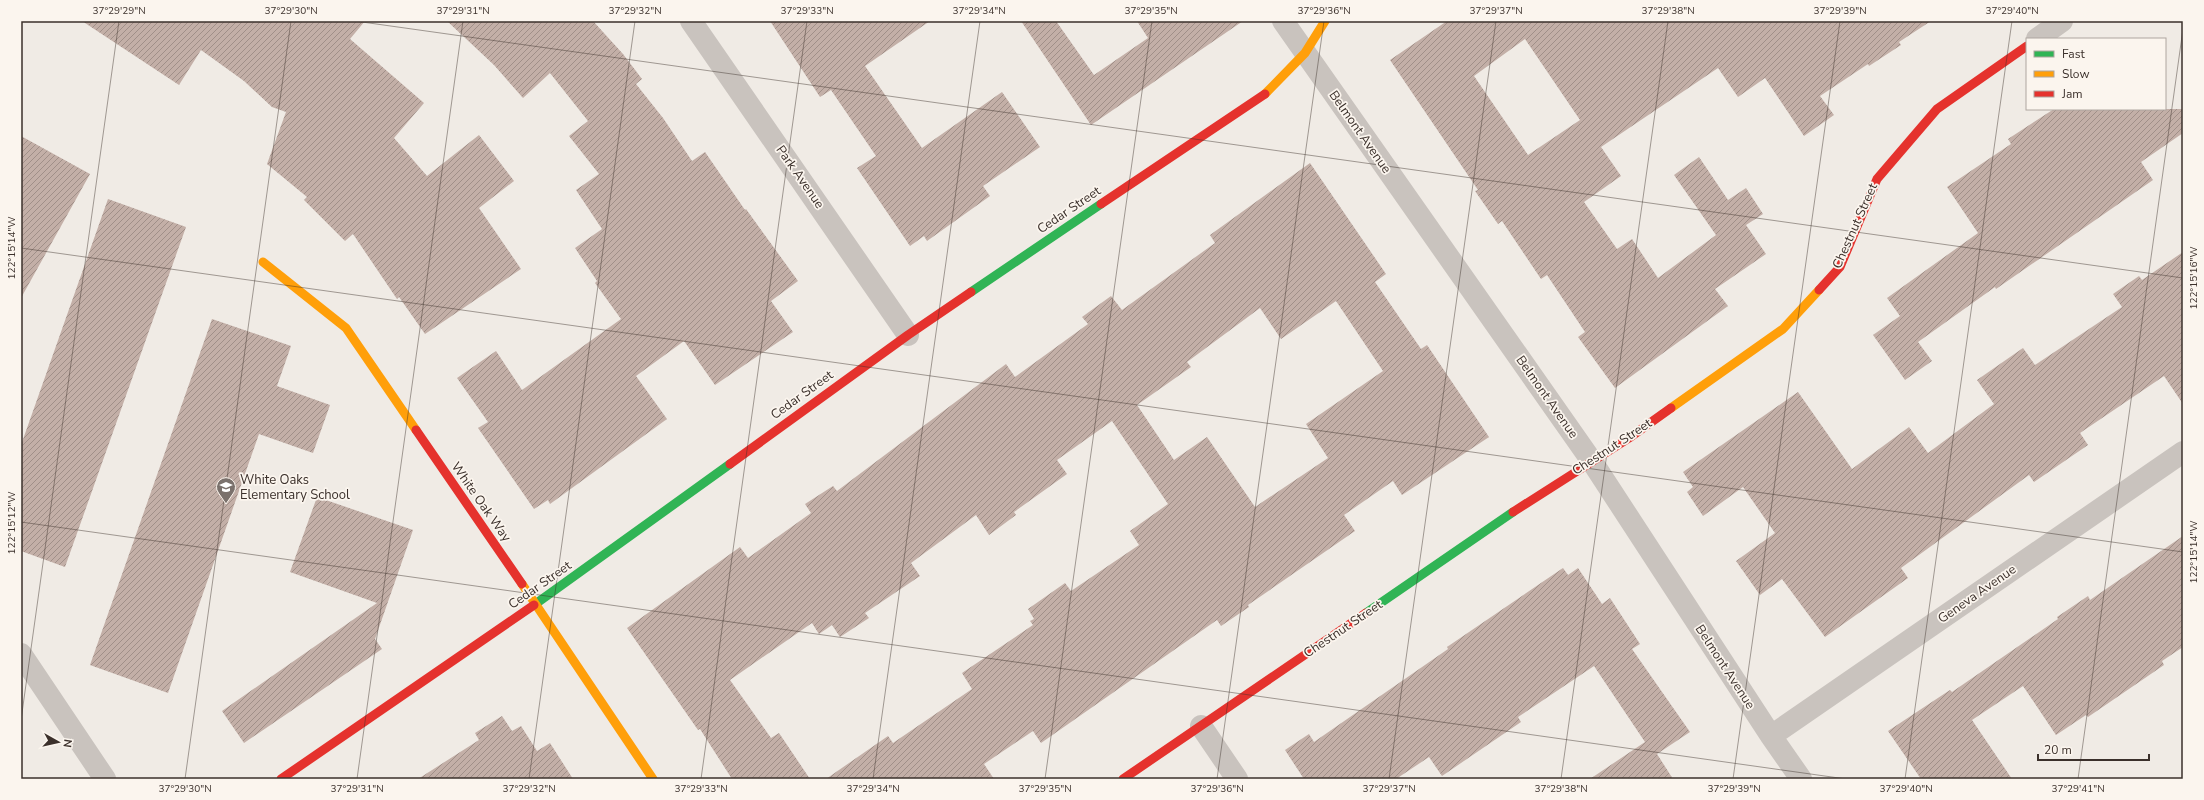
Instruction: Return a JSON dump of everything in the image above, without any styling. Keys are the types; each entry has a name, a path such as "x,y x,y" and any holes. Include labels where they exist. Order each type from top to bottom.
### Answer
{"street":[{"name":"Park Avenue","path":"691,21 908,335"},
{"name":"Belmont Avenue","path":"1283,21 1591,460 1771,736 1801,779"},
{"name":"Cedar Street","path":"281,779 536,604 908,335 1267,92 1305,53 1325,21"},
{"path":"2038,38 2062,21"},
{"name":"Chestnut Street","path":"1123,779 1591,460 1629,438 1783,329 1840,267 1877,179 1937,109 2026,47"},
{"name":"White Oak Way","path":"263,262 346,328 536,604 653,779"},
{"name":"Geneva Avenue","path":"1771,736 2183,452"},
{"path":"21,654 105,779"},
{"path":"1201,726 1237,779"}],"building":[{"path":"82,21 365,21 350,39 424,103 394,138 427,176 479,135 514,181 479,208 521,269 425,334 399,297 397,299 353,234 345,241 304,200 307,197 267,164 286,112 272,107 244,81 201,50 179,85"},
{"path":"447,21 593,21 623,54 642,79 636,84 663,118 692,161 705,152 745,210 746,209 798,281 771,301 793,332 715,385 684,341 636,376 667,419 550,504 548,500 534,509 478,428 488,422 457,378 496,351 522,390 621,319 595,283 597,281 575,248 602,229 576,190 599,174 569,136 588,121 550,73 523,98 494,65"},
{"path":"770,21 930,21 865,66 922,148 1002,92 1040,147 983,186 990,196 927,241 924,236 910,246 857,168 876,156 831,90 820,97"},
{"path":"1021,21 1056,21 1094,75 1148,38 1137,21 1243,21 1091,125"},
{"path":"1447,21 1931,21 1899,42 1901,45 1869,66 1868,64 1820,96 1834,115 1804,136 1765,78 1738,97 1718,68 1601,147 1621,176 1584,202 1617,249 1632,239 1658,278 1716,235 1674,175 1699,157 1728,200 1746,188 1763,214 1746,225 1766,254 1715,289 1728,306 1615,388 1578,337 1585,332 1547,275 1541,279 1502,221 1498,224 1475,191 1478,190 1390,60","holes":["1525,39 1580,120 1528,155 1474,76"]},
{"path":"2183,109 2183,133 2141,162 2153,180 1996,289 1995,287 1918,342 1932,361 1905,380 1873,335 1900,316 1887,298 1978,233 1947,187 2011,144 2008,139 2052,110"},
{"path":"21,136 90,174 21,298"},
{"path":"1310,163 1386,274 1375,282 1421,349 1427,345 1489,437 1402,495 1393,481 1344,515 1355,531 1248,605 1249,607 1221,626 1217,620 1041,743 1033,731 984,764 994,779 826,779 888,736 893,743 972,689 962,673 1033,625 1030,621 1034,619 1028,609 1065,583 1071,591 1139,545 1130,531 1168,504 1112,421 1057,460 1067,474 1014,512 1016,515 989,535 976,515 911,563 920,576 865,613 869,618 840,637 832,625 819,634 812,623 730,680 771,738 779,733 810,779 732,779 700,729 698,730 627,628 740,547 748,558 811,513 805,504 833,486 837,491 1006,364 1015,377 1088,324 1082,317 1111,296 1122,310 1215,243 1210,235","holes":["1336,301 1383,371 1306,424 1328,458 1255,507 1207,437 1174,460 1137,405 1191,367 1187,362 1260,308 1281,339"]},
{"path":"108,199 186,227 65,567 21,551 21,445"},
{"path":"2183,252 2183,404 2164,376 2080,433 2088,445 2034,482 2029,475 1901,568 1908,578 1825,637 1782,579 1760,595 1736,561 1775,533 1743,487 1703,516 1687,492 1693,487 1683,472 1798,392 1852,469 1909,427 1928,453 1994,404 1977,380 2023,348 2035,365 2122,307 2113,294 2139,276 2142,280"},
{"path":"212,319 291,346 277,386 330,405 313,453 259,434 168,693 90,665"},
{"path":"317,497 413,530 375,639 382,649 244,743 222,711 377,603 290,572"},
{"path":"2183,536 2183,647 2162,661 2164,665 2088,717 2086,715 2056,735 2023,686 1972,720 2012,779 1921,779 1888,731 1950,690 1952,692 2058,619 2057,617 2088,596 2090,600"},
{"path":"1563,568 1568,575 1578,568 1602,604 1610,598 1640,644 1632,649 1690,732 1657,754 1673,779 1590,779 1645,742 1594,666 1518,717 1521,722 1442,776 1429,757 1396,779 1304,779 1285,750 1309,734 1314,742 1448,649 1447,647"},
{"path":"502,716 512,731 521,726 537,751 550,743 573,779 418,779 479,740 475,733"}],"traffic: fast":[{"path":"971,292 1101,204"},
{"path":"534,605 730,464"},
{"path":"1366,613 1513,512"}],"traffic: slow":[{"path":"1265,94 1305,53 1325,21"},
{"path":"263,262 346,328 416,430"},
{"path":"1671,408 1783,329 1819,290"},
{"path":"522,584 653,779"}],"traffic: jam":[{"path":"1819,290 1840,267 1877,179 1937,109 2026,47"},
{"path":"1101,204 1265,94"},
{"path":"730,464 908,335 971,292"},
{"path":"1513,512 1629,438 1671,408"},
{"path":"416,430 522,584"},
{"path":"281,779 534,605"},
{"path":"1123,779 1366,613"}],"place":[{"name":"White Oaks Elementary School","path":"226,504"}]}
